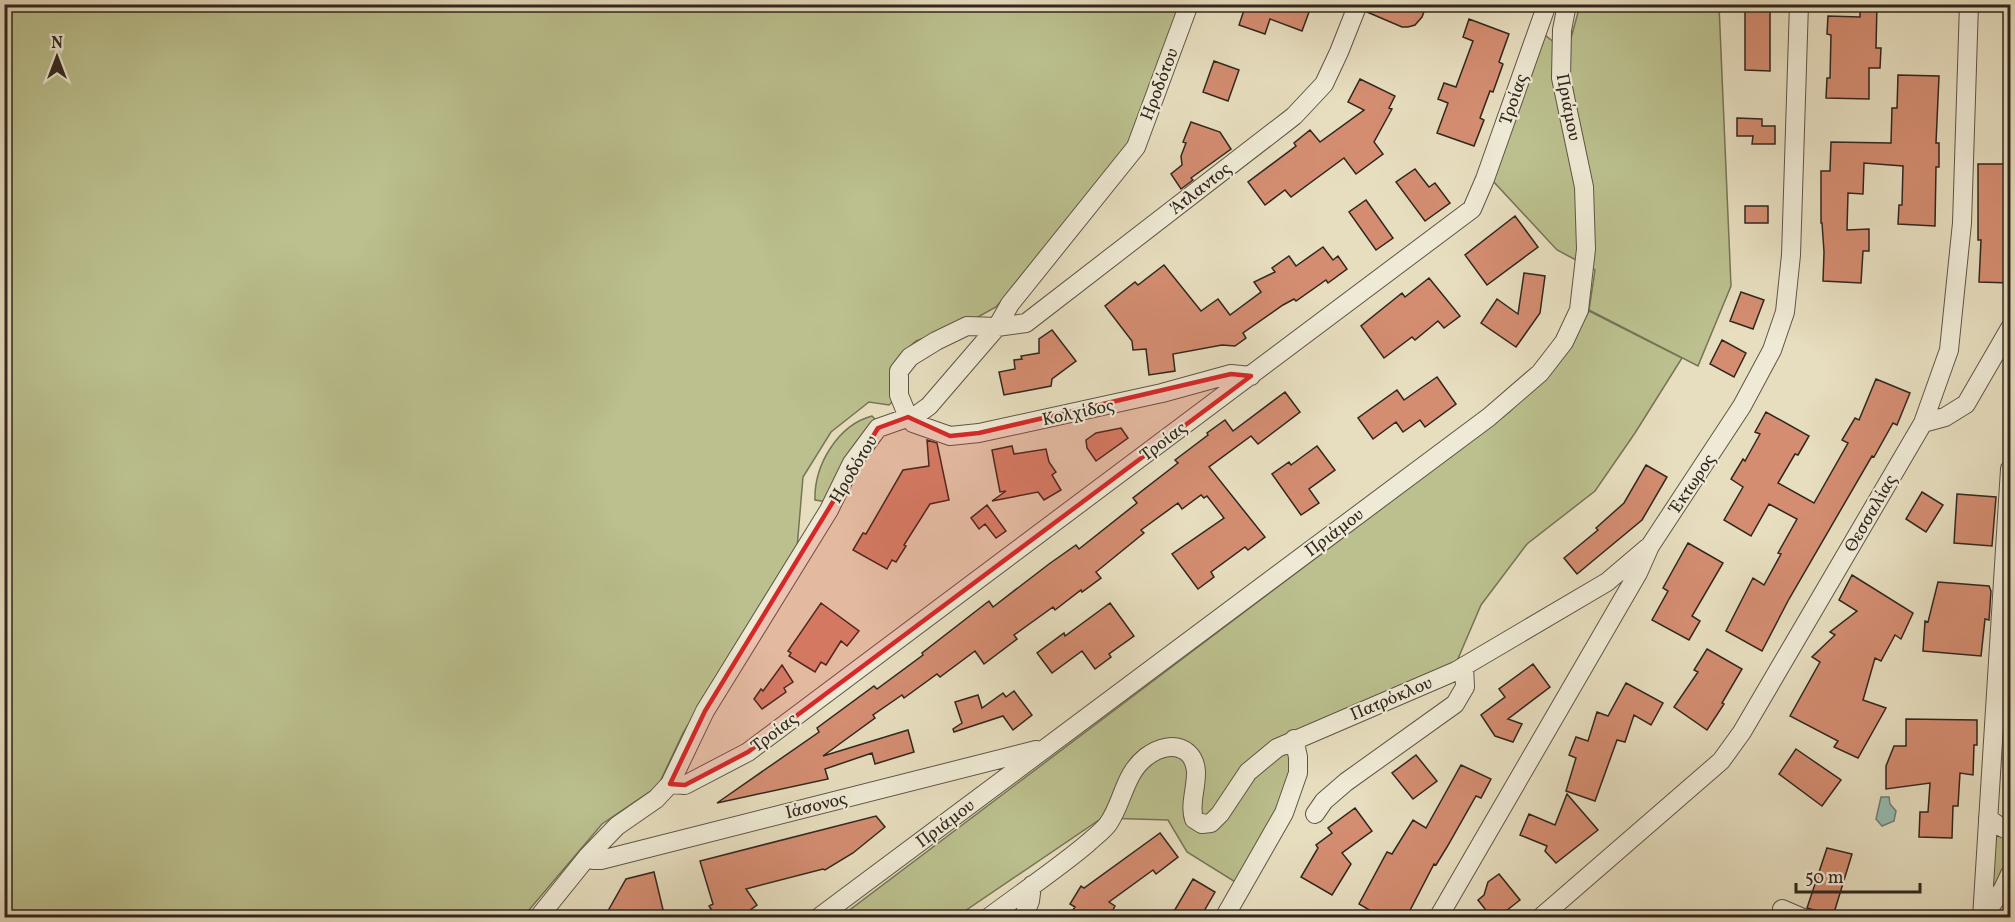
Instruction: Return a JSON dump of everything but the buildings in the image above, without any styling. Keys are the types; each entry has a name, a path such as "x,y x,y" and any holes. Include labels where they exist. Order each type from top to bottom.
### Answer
{"street":[{"name":"Ηροδότου","path":"538,918 588,856 617,826 656,799 670,784 705,711 829,510 852,463 878,428 918,414 929,406 997,327 1010,304 1136,147 1189,4"},
{"name":"Άτλαντος","path":"908,417 899,395 899,371 910,357 967,326 997,327 1026,323 1294,116 1324,84 1358,4"},
{"name":"Τροίας","path":"670,784 686,785 748,752 1472,209 1485,179 1547,4"},
{"name":"Πριάμου","path":"819,918 1489,417 1540,373 1564,342 1579,310 1586,249 1584,187 1561,78 1562,30 1567,4"},
{"name":"Έκτωρος","path":"1438,918 1638,573 1650,546 1742,406 1772,350 1785,312 1791,255 1799,4"},
{"name":"Θεσσαλίας","path":"1540,918 1721,761 1742,732 1923,423 1949,350 1962,223 1969,4"},
{"path":"1923,423 1945,417 1966,404 2010,328"},
{"name":"Κολχίδος","path":"908,417 913,423 950,436 979,433 1162,393 1231,374 1251,376"},
{"path":"1982,918 2010,469"},
{"name":"Πατρόκλου","path":"1032,885 1070,858 1108,825 1131,773 1159,748 1176,747 1187,753 1196,763 1191,813 1194,819 1202,824 1211,823 1220,814 1248,772 1276,748 1464,666 1607,582 1650,546"},
{"path":"1315,814 1324,801 1346,782 1455,704 1465,687 1464,666"},
{"path":"1224,918 1284,813 1298,773 1294,739"},
{"name":"Ιάσονος","path":"588,856 593,860 601,860 1045,748"},
{"path":"1988,818 2010,831"},
{"path":"1982,918 2003,889 2010,874"},
{"path":"988,918 1032,885"},
{"path":"1023,918 1030,901 1032,885"},
{"path":"1782,909 1803,918"}],"highlighted area":[{"path":"1231,374 1251,376 748,752 685,785 670,784 705,711 878,428 908,417 950,436 979,433"}],"green space":[{"path":"5,5 1183,5 1131,151 996,307 969,322 916,341 901,354 893,401 889,405 869,402 831,432 803,477 797,548 683,733 658,786 602,824 523,917 5,918"},
{"path":"1580,5 1719,5 1731,286 1698,366 1589,310 1595,270 1557,250 1492,180 1545,35 1567,53"},
{"path":"1589,311 1682,358 1595,491 1527,544 1481,605 1457,661 1283,739 1291,757 1290,786 1240,885 1187,852 1168,820 1102,818 956,917 839,918 1508,413 1563,356"},
{"path":"872,416 875,419 855,444 828,502 815,500 819,473 830,448 849,428"},
{"path":"1996,836 2010,838 2010,845 2006,871 1994,887 1992,886"}],"water":[{"path":"1881,797 1889,797 1890,804 1896,811 1894,821 1882,826 1876,819"}]}
